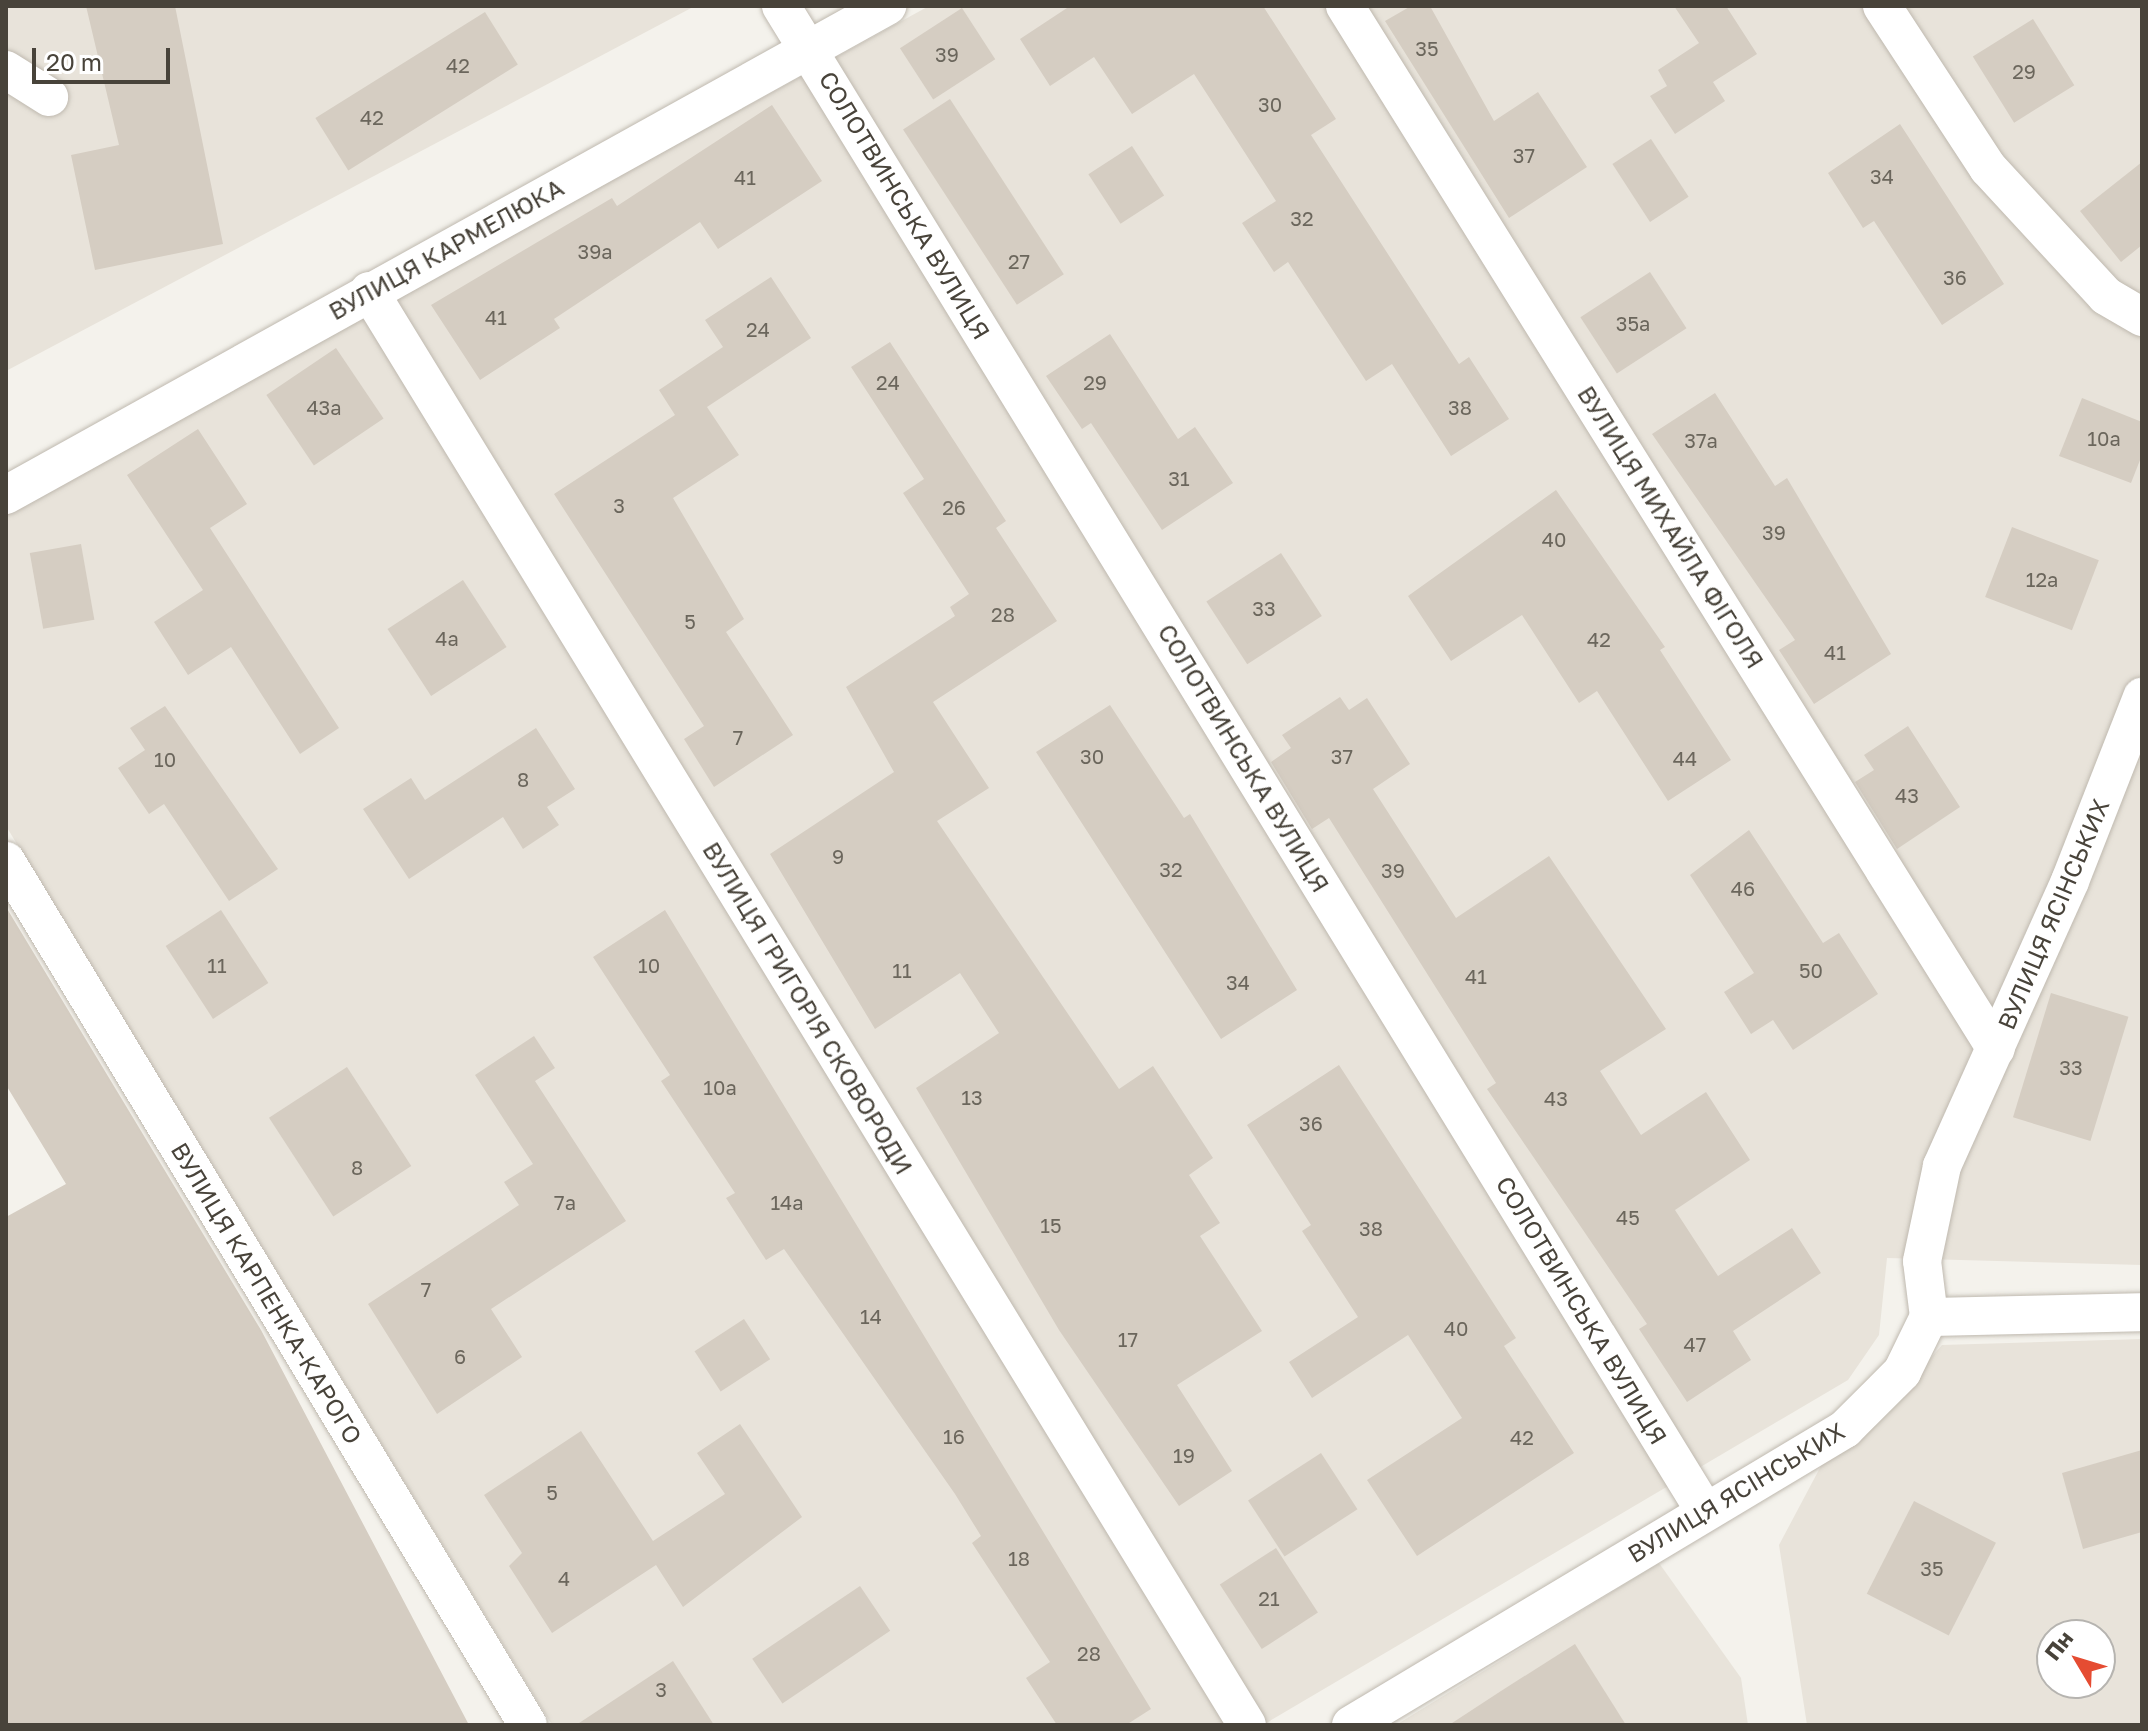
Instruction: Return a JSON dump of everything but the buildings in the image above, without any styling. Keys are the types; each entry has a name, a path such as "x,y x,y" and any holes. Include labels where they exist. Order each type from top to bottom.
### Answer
{"street":[{"name":"СОЛОТВИНСЬКА ВУЛИЦЯ","path":"781,6 1704,1510"},
{"name":"ВУЛИЦЯ КАРМЕЛЮКА","path":"6,495 887,6"},
{"name":"ВУЛИЦЯ МИХАЙЛА ФІГОЛЯ","path":"1345,6 1996,1049"},
{"path":"1882,6 1988,168 2106,296 2142,317"},
{"path":"6,70 49,97"},
{"name":"ВУЛИЦЯ ГРИГОРІЯ СКОВОРОДИ","path":"369,291 1247,1725"},
{"name":"ВУЛИЦЯ ЯСІНСЬКИХ","path":"1351,1725 1704,1510 1845,1429 1902,1372 1929,1317 1922,1261 1942,1166 1996,1049 2142,697"},
{"name":"ВУЛИЦЯ КАРПЕНКА-КАРОГО","path":"6,861 528,1725"},
{"path":"1929,1317 2142,1312"}],"shaded area":[{"path":"6,6 695,6 6,371"},
{"path":"929,6 2142,6 2142,1265 1887,1258 1879,1335 1848,1380 1263,1725 552,1725 6,826 6,513"},
{"path":"2142,1339 2142,1725 1807,1725 1779,1545 1822,1464 1861,1439 1942,1345"},
{"path":"1659,1563 1741,1678 1748,1725 1396,1725"}]}
